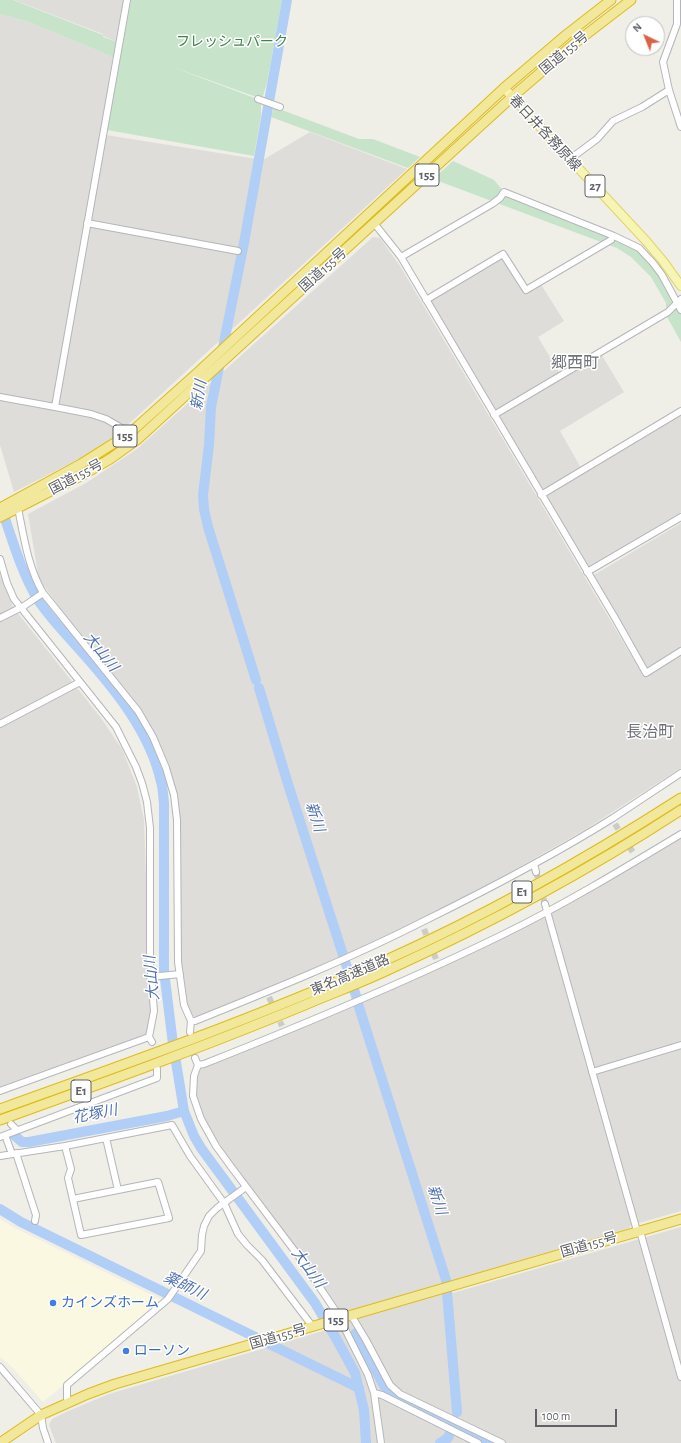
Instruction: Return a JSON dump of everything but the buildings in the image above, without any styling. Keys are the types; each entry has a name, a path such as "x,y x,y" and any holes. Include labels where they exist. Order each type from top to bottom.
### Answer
{"highway":[{"name":"国道155号","path":"0,517 17,504 130,433 219,353 504,88 566,35 611,0"},
{"name":"国道155号","path":"0,508 17,504 86,473 110,459 138,438 512,97 574,43 631,0"},
{"name":"東名高速道路","path":"0,1109 161,1051 189,1036 231,1024 342,979 447,931 500,904 596,851 681,798"},
{"name":"東名高速道路","path":"0,1120 162,1061 193,1054 437,947 506,913 602,859 681,810"},
{"name":"国道155号","path":"0,1443 41,1415 115,1384 681,1219"}],"main road":[{"name":"春日井各務原線","path":"504,88 647,242 681,286"}],"street":[{"path":"55,407 127,0"},
{"path":"676,0 679,24 663,62 669,90 681,127"},
{"path":"570,159 597,139 613,121 642,107 669,90"},
{"path":"258,99 280,107"},
{"path":"401,257 492,204 504,192 640,248 662,275 679,301 681,310"},
{"path":"87,223 238,251"},
{"path":"374,223 401,257 542,494 646,673 681,650"},
{"path":"426,300 503,254 526,290 611,240"},
{"path":"494,415 668,312 679,301"},
{"path":"0,397 106,418 138,438"},
{"path":"542,494 681,412"},
{"path":"17,504 29,561 42,594 138,711 153,737 166,768 174,794 177,820 178,962 184,1005 191,1021 189,1036"},
{"path":"587,572 681,518"},
{"path":"0,559 7,583 14,599 22,607 116,728 136,767 147,802 150,828 152,977 154,1011 150,1039 0,1091"},
{"path":"0,618 22,607 42,594"},
{"path":"0,724 80,682"},
{"path":"191,1021 195,1021 268,994 420,923 614,821 681,773"},
{"path":"198,1065 204,1064 283,1029 352,1004 438,962 505,934 638,860 681,834"},
{"path":"634,854 638,860"},
{"path":"534,864 536,872"},
{"path":"545,904 592,1072 681,1377"},
{"path":"420,923 424,929"},
{"path":"152,977 179,974"},
{"path":"592,1072 681,1045"},
{"path":"193,1054 198,1065 194,1076 193,1096 201,1119 216,1146 244,1189 300,1258 337,1312 368,1375 374,1393 381,1443"},
{"path":"35,1221 36,1215 14,1153 3,1136 157,1078 157,1069"},
{"path":"11,1124 18,1130"},
{"path":"0,1156 65,1146 172,1125 190,1156 225,1202 238,1234 262,1260 313,1327"},
{"path":"106,1138 118,1190"},
{"path":"65,1146 71,1169 68,1178 81,1235 169,1218 158,1182 73,1199"},
{"path":"67,1403 67,1385 168,1300 202,1251 202,1235 204,1226 209,1216 225,1202 244,1189"},
{"path":"351,1315 390,1385 400,1394 502,1443"},
{"path":"0,1367 41,1415 43,1428 48,1443"},
{"path":"374,1393 382,1395 478,1443"}],"shaded area":[{"path":"14,0 124,0 117,42 103,36 103,34"},
{"path":"0,14 29,22 113,57 101,130 106,135 263,160 310,132 407,169 114,436 77,460 14,492 0,445"},
{"path":"373,237 380,238 400,266 644,677 681,654 681,768 586,829 493,882 424,918 349,953 195,1017 188,1011 179,961 178,859 181,843 178,806 163,751 153,731 135,704 65,615 39,579 28,514 86,483 137,449"},
{"path":"503,258 524,293 540,283 564,321 538,337 560,374 496,413 429,300"},
{"path":"601,354 624,392 560,431 581,468 542,491 498,415"},
{"path":"681,414 681,512 589,566 586,566 545,495"},
{"path":"681,523 681,648 648,669 593,577"},
{"path":"0,575 13,607 101,718 122,749 137,787 144,820 149,958 146,967 151,1012 146,1034 143,1037 0,1089"},
{"path":"681,836 681,1211 639,1223 632,1223 629,1228 345,1312 341,1311 234,1167 203,1117 195,1096 199,1070 353,1007 552,912"},
{"path":"0,1219 13,1227 164,1301 43,1402 14,1369 0,1357"},
{"path":"681,1227 681,1443 56,1443 49,1425 52,1419 109,1394 340,1326 355,1319 357,1316 440,1292 453,1293"}],"green space":[{"path":"0,0 13,0 103,35 103,37 117,42 113,57 29,22 0,14"},
{"name":"フレッシュパーク","path":"131,0 282,0 267,83 262,99 167,65 252,97 261,102 261,116 254,156 107,130"},
{"path":"274,107 359,139 373,139 420,157 408,168 271,117"},
{"path":"453,161 494,180 506,194 634,248 652,264 681,313 681,342 666,315 666,303 651,277 631,257 617,248 433,179"}],"waterway":[{"name":"新川","path":"256,680 208,527 203,495 209,445 211,407 244,243 287,0"},
{"name":"大山川","path":"1,507 22,566 38,600 117,694 139,728 156,763 162,784 164,803 164,971 173,1044 184,1111 194,1136 201,1148 315,1303 337,1340 355,1373 364,1410 366,1443"},
{"name":"新川","path":"259,688 343,955"},
{"name":"新川","path":"345,961 357,999"},
{"name":"新川","path":"358,1004 446,1280 457,1412"},
{"name":"花塚川","path":"14,1135 22,1142 29,1142 167,1116 184,1111"},
{"name":"薬師川","path":"0,1209 21,1222 359,1388"},
{"path":"356,1333 384,1386 396,1397 491,1443"},
{"path":"440,1443 448,1438 450,1433"}],"tunnel":[{"path":"615,824 634,854"},
{"path":"536,872 545,904"},
{"path":"424,929 436,959"},
{"path":"269,997 282,1026"}],"place":[{"name":"カインズホーム","path":"53,1303"},
{"name":"ローソン","path":"126,1351"}],"district":[{"name":"郷西町","path":"575,363"},
{"name":"長治町","path":"650,732"}]}
